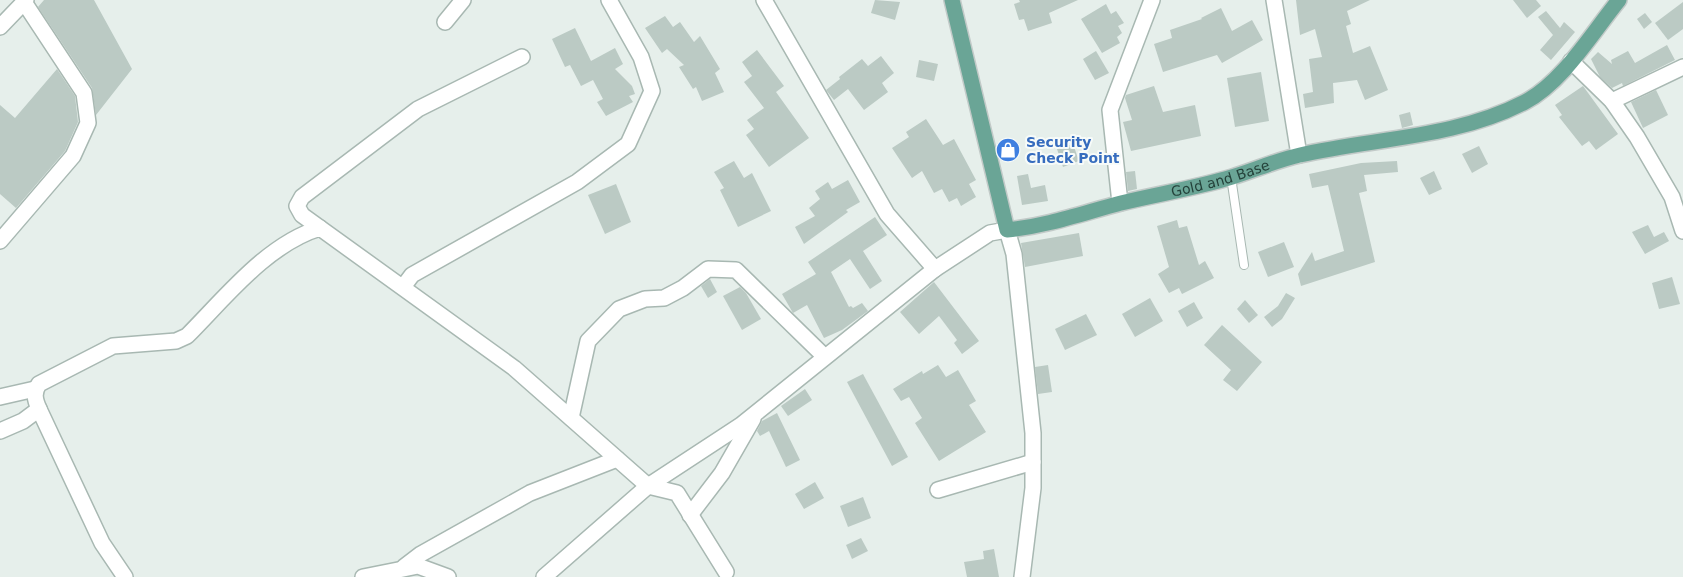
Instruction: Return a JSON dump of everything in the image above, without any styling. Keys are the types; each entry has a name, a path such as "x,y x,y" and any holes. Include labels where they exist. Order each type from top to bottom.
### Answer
{"main road":[{"path":"952,0 1007,230"},
{"name":"Gold and Base","path":"1007,230 1036,227 1120,203 1231,177 1299,155 1436,132 1480,120 1525,102 1541,92 1571,61 1619,0"}],"street":[{"path":"444,22 463,0"},
{"path":"402,287 412,275 577,182 628,144 652,91 641,57 609,0"},
{"path":"764,0 887,214 934,269"},
{"path":"1120,203 1110,110 1152,0"},
{"path":"1274,0 1299,155"},
{"path":"0,27 25,1 84,93 88,123 73,156 0,241"},
{"path":"522,57 418,109 302,197 297,206 302,215 514,368 648,486 677,494 726,572"},
{"path":"1571,61 1612,101 1678,195 1683,231"},
{"path":"1612,101 1683,67"},
{"path":"125,577 102,543 39,409 35,399 35,389 38,384 114,346 176,341 187,336 271,253 308,232 320,228"},
{"path":"544,577 648,486 758,411 934,269 990,233 1007,230 1014,254 1033,433 1033,488 1022,577"},
{"path":"571,418 588,341 619,309 644,299 664,298 683,288 708,269 736,270 824,356"},
{"path":"0,397 35,389"},
{"path":"0,431 23,421 39,409"},
{"path":"690,515 722,472 758,411"},
{"path":"404,567 421,554 530,493 617,459"},
{"path":"938,490 1033,462"},
{"path":"363,577 404,567 418,566 448,577"}],"lane":[{"path":"1231,177 1244,265"}],"building":[{"path":"44,0 94,0 132,69 96,115 92,88 38,7"},
{"path":"875,0 900,2 895,20 871,13"},
{"path":"1019,0 1078,0 1049,13 1052,23 1028,31 1024,19 1019,20 1014,4 1020,2"},
{"path":"1296,0 1370,0 1347,11 1351,24 1346,26 1353,53 1370,46 1388,90 1365,100 1357,80 1333,83 1334,103 1305,108 1303,94 1313,92 1309,59 1322,57 1315,29 1300,35"},
{"path":"1513,0 1536,0 1541,6 1527,18"},
{"path":"1683,2 1683,29 1668,40 1655,23"},
{"path":"1106,4 1111,14 1116,11 1124,23 1118,26 1122,33 1117,37 1120,43 1102,53 1081,19"},
{"path":"1221,8 1232,31 1252,20 1263,40 1222,63 1217,55 1163,72 1154,44 1172,38 1170,30 1202,19"},
{"path":"1546,11 1560,28 1564,22 1575,32 1551,60 1540,50 1553,35 1538,17"},
{"path":"1645,13 1652,22 1644,29 1637,19"},
{"path":"665,16 673,27 680,22 694,42 700,36 720,69 715,73 724,92 702,101 696,87 693,89 679,67 684,65 667,49 662,53 645,28"},
{"path":"575,28 591,61 615,48 623,64 615,69 632,86 635,94 629,96 633,102 606,116 597,102 603,99 593,80 581,86 570,65 565,67 552,39"},
{"path":"1667,45 1675,60 1623,86 1622,83 1612,88 1600,77 1591,59 1598,52 1612,64 1611,60 1628,51 1635,63"},
{"path":"757,50 784,86 776,92 809,138 769,167 746,135 754,129 747,120 764,108 744,82 752,76 742,62"},
{"path":"1096,51 1109,73 1095,80 1083,59"},
{"path":"881,56 894,73 882,83 888,92 864,110 848,89 834,100 826,90 862,59 868,66"},
{"path":"919,60 938,64 934,81 916,77"},
{"path":"57,69 75,96 78,122 65,151 16,208 0,194 0,105 15,118"},
{"path":"1261,72 1269,121 1235,127 1227,78"},
{"path":"1154,86 1163,112 1195,105 1201,136 1131,151 1123,122 1132,120 1125,98 1126,95"},
{"path":"1583,86 1618,134 1596,150 1589,141 1582,146 1559,117 1562,115 1555,105"},
{"path":"1656,90 1668,115 1643,128 1631,102"},
{"path":"1410,112 1413,125 1402,128 1399,115"},
{"path":"926,119 943,145 954,139 976,180 969,184 976,197 961,206 957,198 949,202 942,189 934,193 922,171 912,178 892,148 909,137 906,132"},
{"path":"1073,144 1079,161 1063,167 1057,149"},
{"path":"1479,146 1488,164 1472,173 1462,154"},
{"path":"734,161 744,178 752,173 771,211 738,227 720,190 724,188 714,172"},
{"path":"1397,161 1398,172 1364,175 1367,191 1359,193 1375,262 1301,286 1298,274 1312,252 1315,261 1344,251 1328,185 1312,188 1309,174 1361,163"},
{"path":"1135,171 1137,189 1128,191 1126,172"},
{"path":"1434,171 1442,189 1429,195 1420,178"},
{"path":"1028,174 1031,188 1045,185 1048,201 1022,205 1017,176"},
{"path":"848,180 860,202 846,210 848,212 804,244 795,227 815,216 809,208 820,199 815,191 828,182 832,189"},
{"path":"616,184 631,222 605,234 588,195"},
{"path":"875,217 887,235 863,251 882,281 870,289 850,259 831,272 849,307 853,308 862,303 868,311 842,330 824,338 807,305 793,313 782,294 816,274 808,262"},
{"path":"1177,220 1179,228 1187,226 1199,265 1205,261 1214,278 1182,294 1179,288 1169,293 1158,274 1169,267 1157,226"},
{"path":"1648,225 1654,237 1664,232 1669,241 1645,254 1632,232"},
{"path":"1079,233 1083,256 1025,267 1021,243"},
{"path":"1284,242 1294,267 1268,277 1258,252"},
{"path":"1672,277 1680,304 1659,309 1652,283"},
{"path":"710,279 717,292 708,298 701,286"},
{"path":"934,282 979,341 962,354 954,343 957,340 939,316 919,334 900,312"},
{"path":"740,287 746,293 761,319 742,330 723,296"},
{"path":"1286,293 1295,298 1282,319 1272,327 1264,317 1278,306"},
{"path":"1150,298 1163,321 1135,337 1122,314"},
{"path":"1245,300 1258,315 1249,323 1237,309"},
{"path":"1194,302 1203,318 1187,327 1178,311"},
{"path":"1086,314 1097,335 1065,350 1055,329"},
{"path":"1222,325 1262,362 1237,391 1223,380 1231,370 1204,345"},
{"path":"938,365 946,377 958,370 976,401 969,405 986,432 939,461 915,423 922,418 909,397 901,401 893,389 922,371 923,374"},
{"path":"1048,365 1052,392 1038,394 1035,367"},
{"path":"863,374 908,457 892,466 847,382"},
{"path":"805,389 812,400 788,416 781,406"},
{"path":"777,413 800,460 786,467 769,431 760,436 757,431 762,421"},
{"path":"815,482 824,498 804,509 795,494"},
{"path":"863,497 871,518 848,527 840,506"},
{"path":"861,538 868,551 852,559 846,545"},
{"path":"994,549 999,577 967,577 964,562 984,559 983,551"}],"place":[{"name":"Security Check Point","path":"1008,150"}]}
